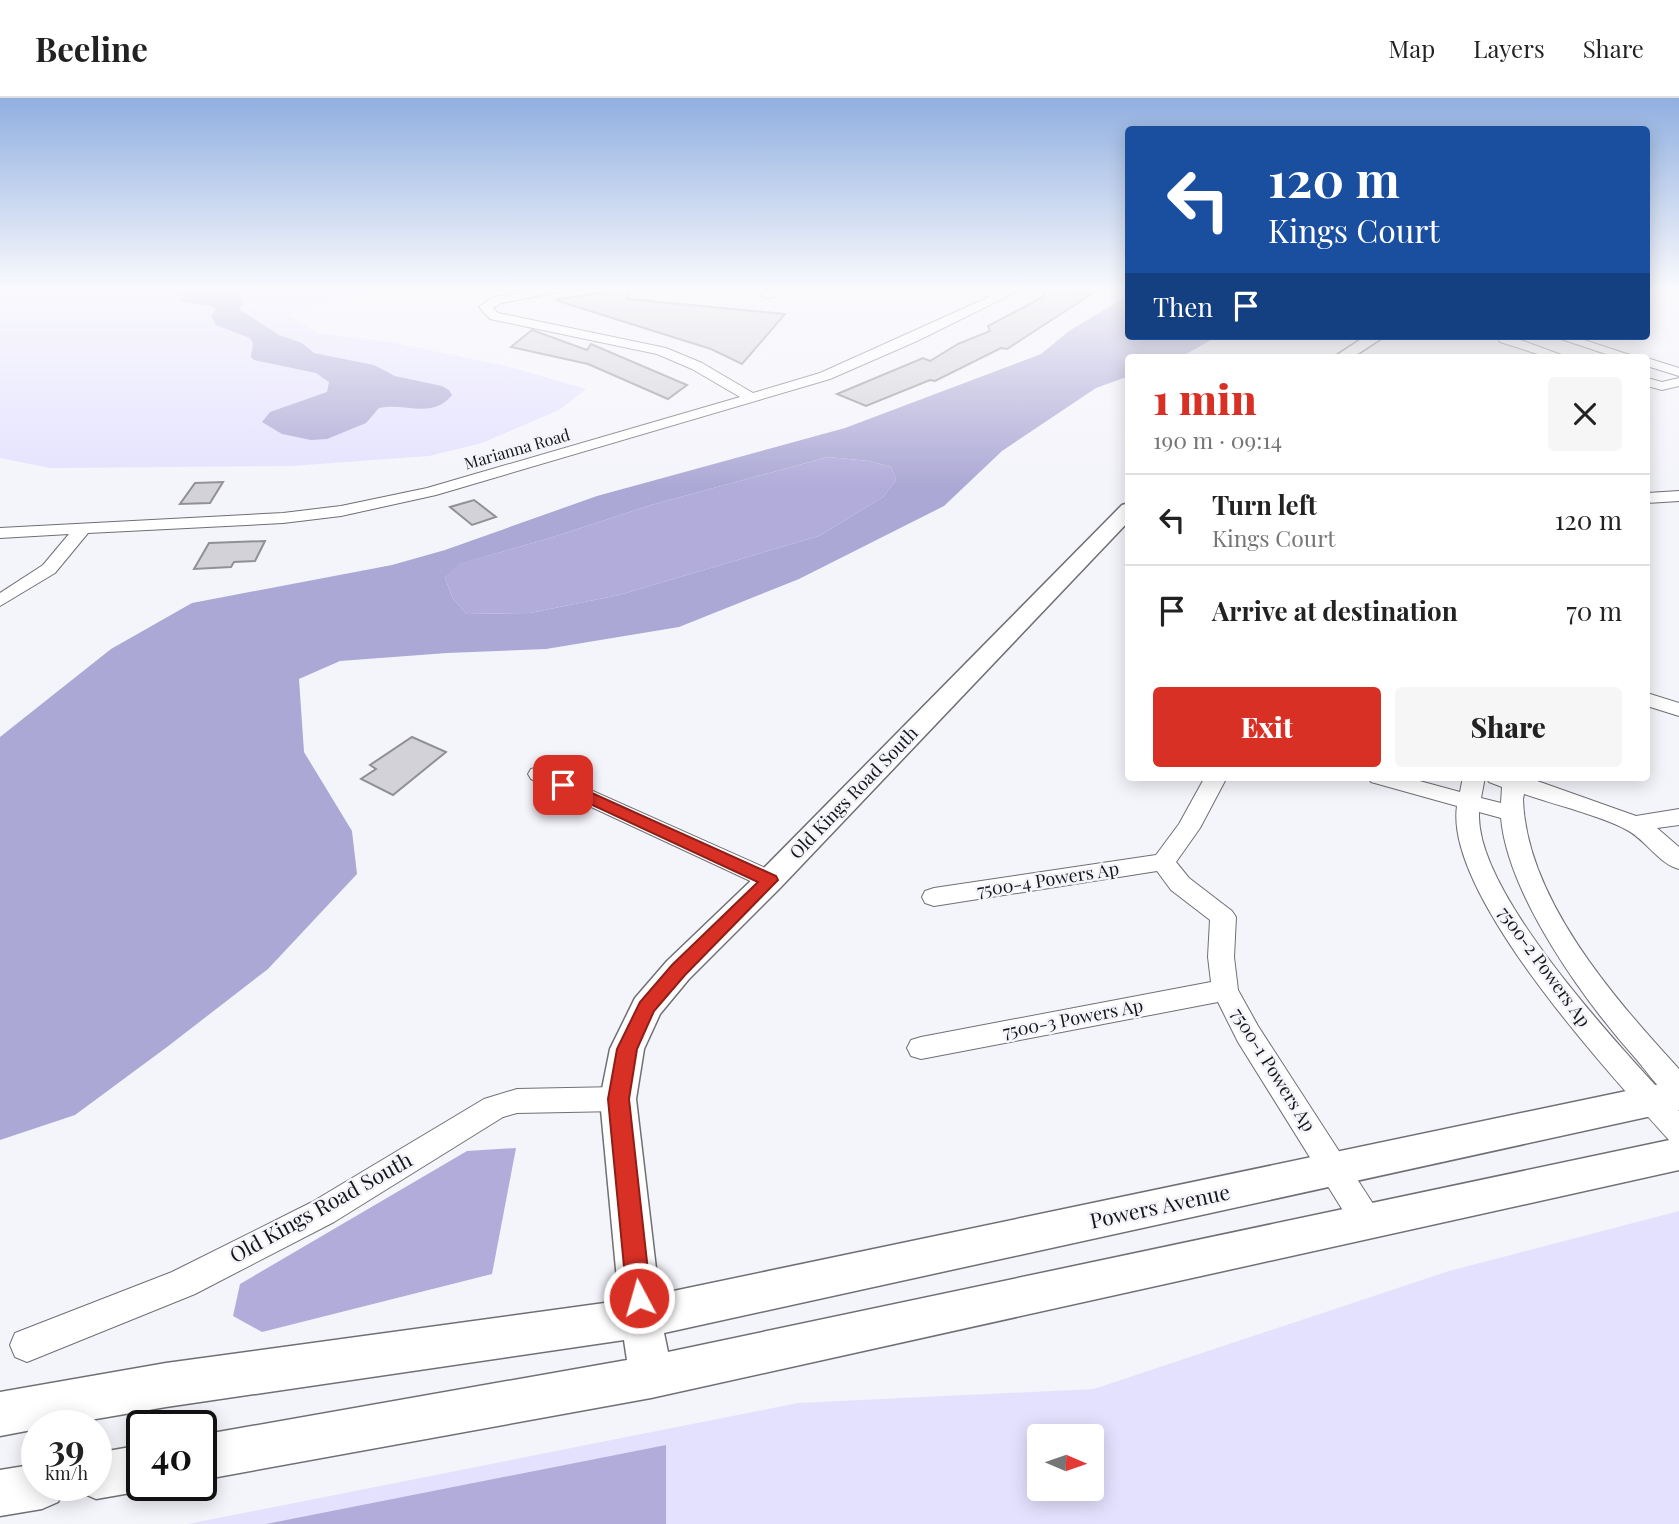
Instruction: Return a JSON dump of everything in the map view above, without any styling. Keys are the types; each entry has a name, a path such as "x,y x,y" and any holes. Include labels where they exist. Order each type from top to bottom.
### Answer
{"street":[{"path":"670,355 697,366 754,399"},
{"name":"Marianna Road","path":"0,533 283,518 375,504 461,483 754,399 847,368 876,355"},
{"path":"1650,363 1679,372"},
{"path":"1650,383 1661,386 1679,382"},
{"path":"1651,496 1679,496"},
{"name":"Old Kings Road South","path":"651,1377 641,1318 618,1099 627,1049 646,1007 678,970 770,880 1125,513"},
{"path":"0,601 49,569 83,529"},
{"path":"1650,700 1679,710"},
{"path":"539,774 770,880"},
{"path":"1163,862 1188,828 1214,781"},
{"path":"1410,781 1472,789 1510,813"},
{"name":"7500-2 Powers Ap","path":"1508,781 1513,833 1527,878 1587,977 1629,1032 1670,1095 1679,1131"},
{"path":"1514,781 1635,824 1657,839 1679,861"},
{"name":"7500-2 Powers Ap","path":"1472,789 1467,817 1469,831 1481,873 1507,918 1574,1013 1670,1095"},
{"path":"1635,824 1679,817"},
{"name":"7500-4 Powers Ap","path":"934,897 1163,862"},
{"name":"7500-1 Powers Ap","path":"1163,862 1180,884 1223,917 1221,957 1225,990 1248,1034 1368,1223"},
{"name":"7500-3 Powers Ap","path":"921,1048 1225,990"},
{"name":"Powers Avenue","path":"641,1318 1336,1170 1670,1095"},
{"name":"Old Kings Road South","path":"27,1345 183,1283 276,1236 323,1212 494,1108 517,1101 618,1099"},
{"path":"217,1455 651,1377 1679,1154"},
{"path":"0,1414 166,1385 641,1318"},
{"path":"0,1493 21,1490"}],"shaded area":[{"path":"0,355 450,355 506,366 586,389 559,410 482,443 429,456 291,466 50,468 0,458"},
{"path":"251,355 322,355 374,365 395,376 442,386 452,395 436,407 427,409 379,408 366,423 327,439 311,440 282,434 262,422 270,412 327,392 329,382 316,373 254,360"},
{"path":"1040,355 1125,355 1125,377 1096,388 1002,451 944,506 799,579 679,627 546,649 340,661 299,679 304,752 352,831 357,874 268,969 167,1047 75,1115 0,1140 0,737 111,649 192,603 392,565 445,550 597,496 845,428","holes":["828,457 869,461 891,467 896,480 883,497 819,536 619,595 530,613 467,614 453,599 445,578 459,564 651,505"]},
{"path":"828,457 869,461 891,467 896,480 883,497 819,536 619,595 530,613 467,614 453,599 445,578 458,564 547,539 651,505"},
{"path":"516,1148 492,1274 262,1332 233,1316 240,1284 467,1151"},
{"path":"1679,1211 1679,1524 188,1524 798,1403 1094,1389 1449,1271"},
{"path":"666,1445 666,1524 266,1524"}],"building":[{"path":"545,355 616,355 687,385 668,399 588,364"},
{"path":"722,355 750,355 742,364"},
{"path":"941,355 988,355 935,381 930,380 866,406 837,394 923,358 930,361"},
{"path":"223,482 210,503 180,504 195,483"},
{"path":"474,500 496,517 472,525 450,507"},
{"path":"265,541 255,561 234,562 231,567 194,569 209,543"},
{"path":"412,737 446,752 393,795 361,779 376,769 370,765"}],"route":[{"path":"563,785 770,880 678,970 646,1007 627,1049 618,1099 639,1298"}]}
